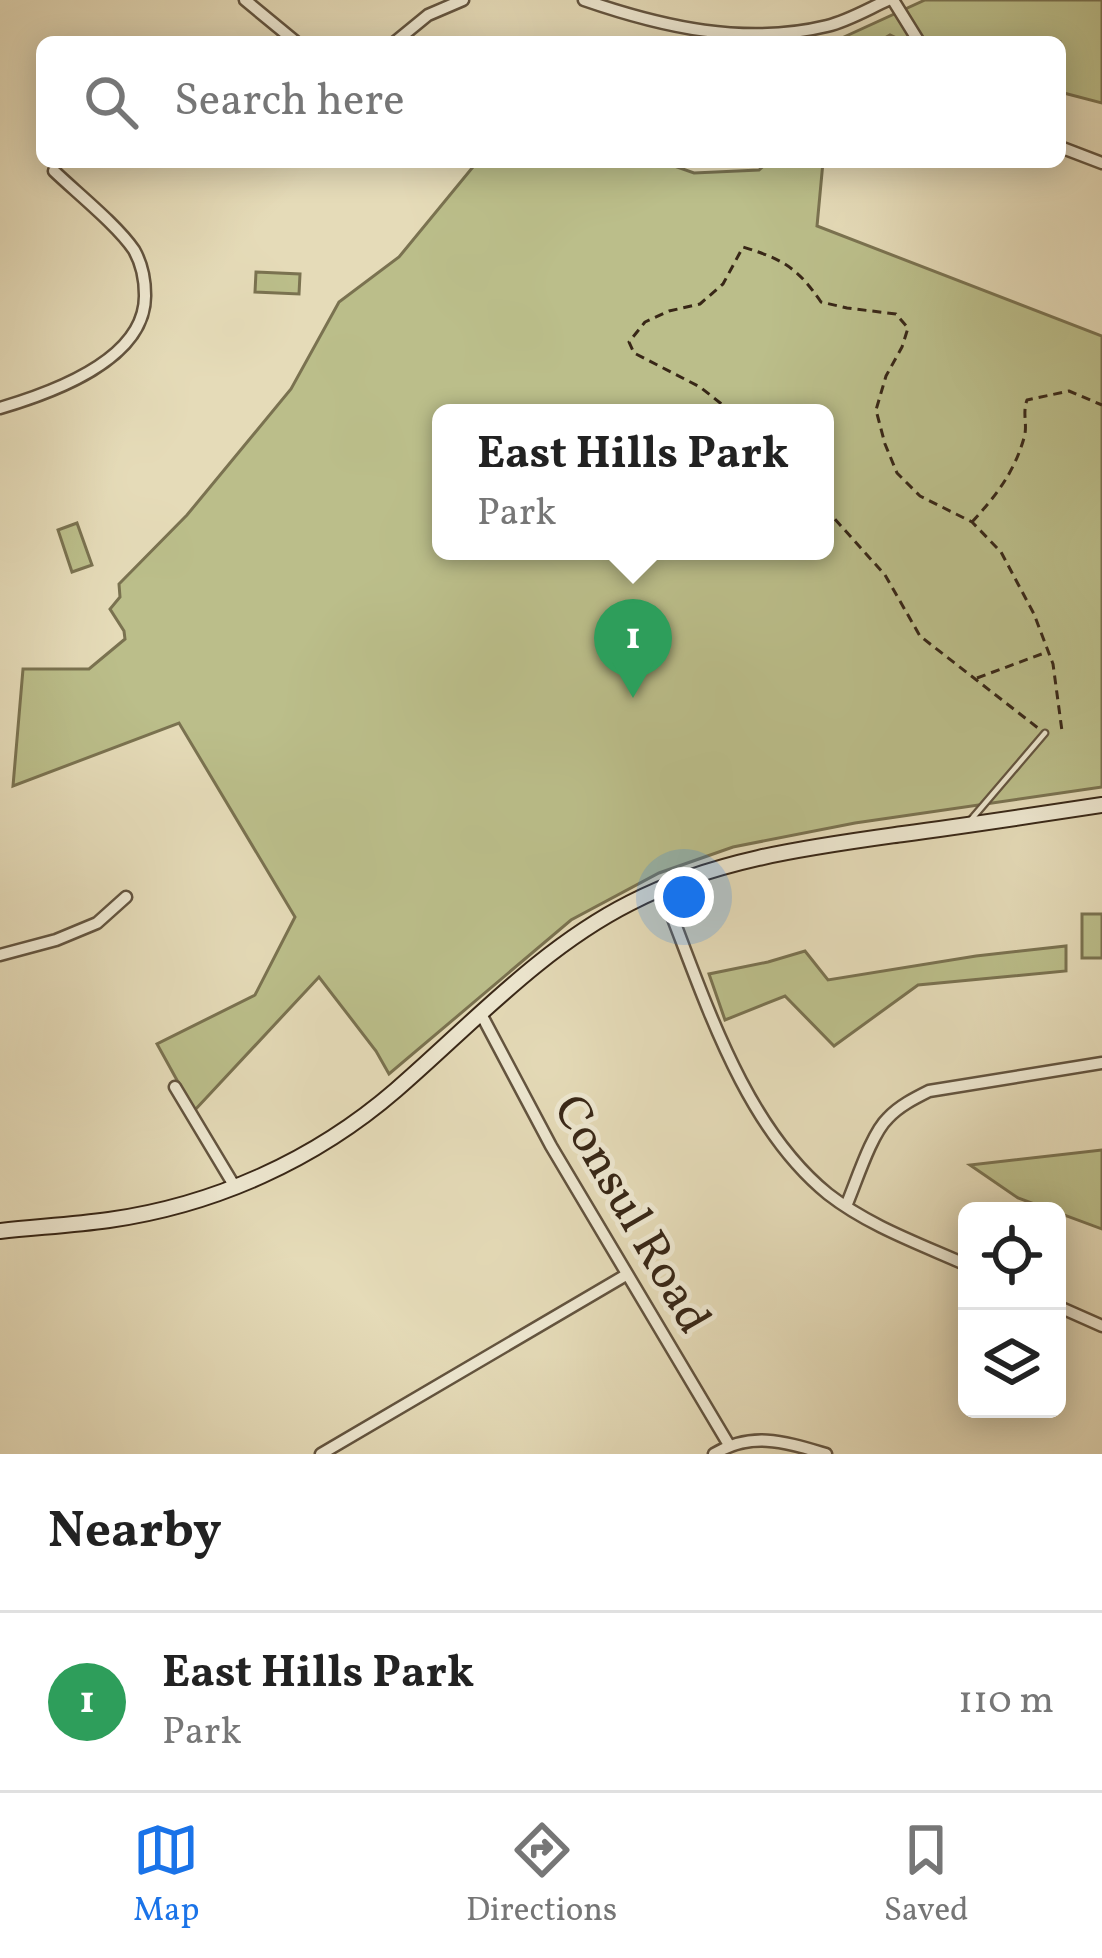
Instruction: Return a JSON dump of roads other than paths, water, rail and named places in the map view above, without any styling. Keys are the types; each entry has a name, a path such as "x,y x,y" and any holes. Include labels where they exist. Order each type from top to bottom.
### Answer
{"main road":[{"path":"0,1231 150,1213 235,1187 310,1151 364,1116 571,939 661,888 797,849 1102,806"}],"street":[{"path":"245,0 289,36"},
{"path":"402,36 428,15 463,0"},
{"path":"584,0 679,29 740,34 829,26 890,0 915,36"},
{"path":"1066,149 1102,164"},
{"path":"0,408 33,399 104,362 128,343 145,307 145,280 134,252 54,171"},
{"path":"661,888 743,1084 795,1161 826,1192 866,1220 958,1261"},
{"path":"0,955 97,923 126,897"},
{"name":"Consul Road","path":"481,1014 551,1146 729,1445"},
{"path":"846,1206 879,1130 909,1101 928,1091 1102,1063"},
{"path":"175,1088 235,1187"},
{"path":"321,1454 626,1275"},
{"path":"1066,1310 1102,1326"},
{"path":"714,1454 729,1445 760,1441 789,1443 826,1454"}],"lane":[{"path":"965,826 1045,733"}],"place":[{"name":"East Hills Park","path":"633,698"}]}
